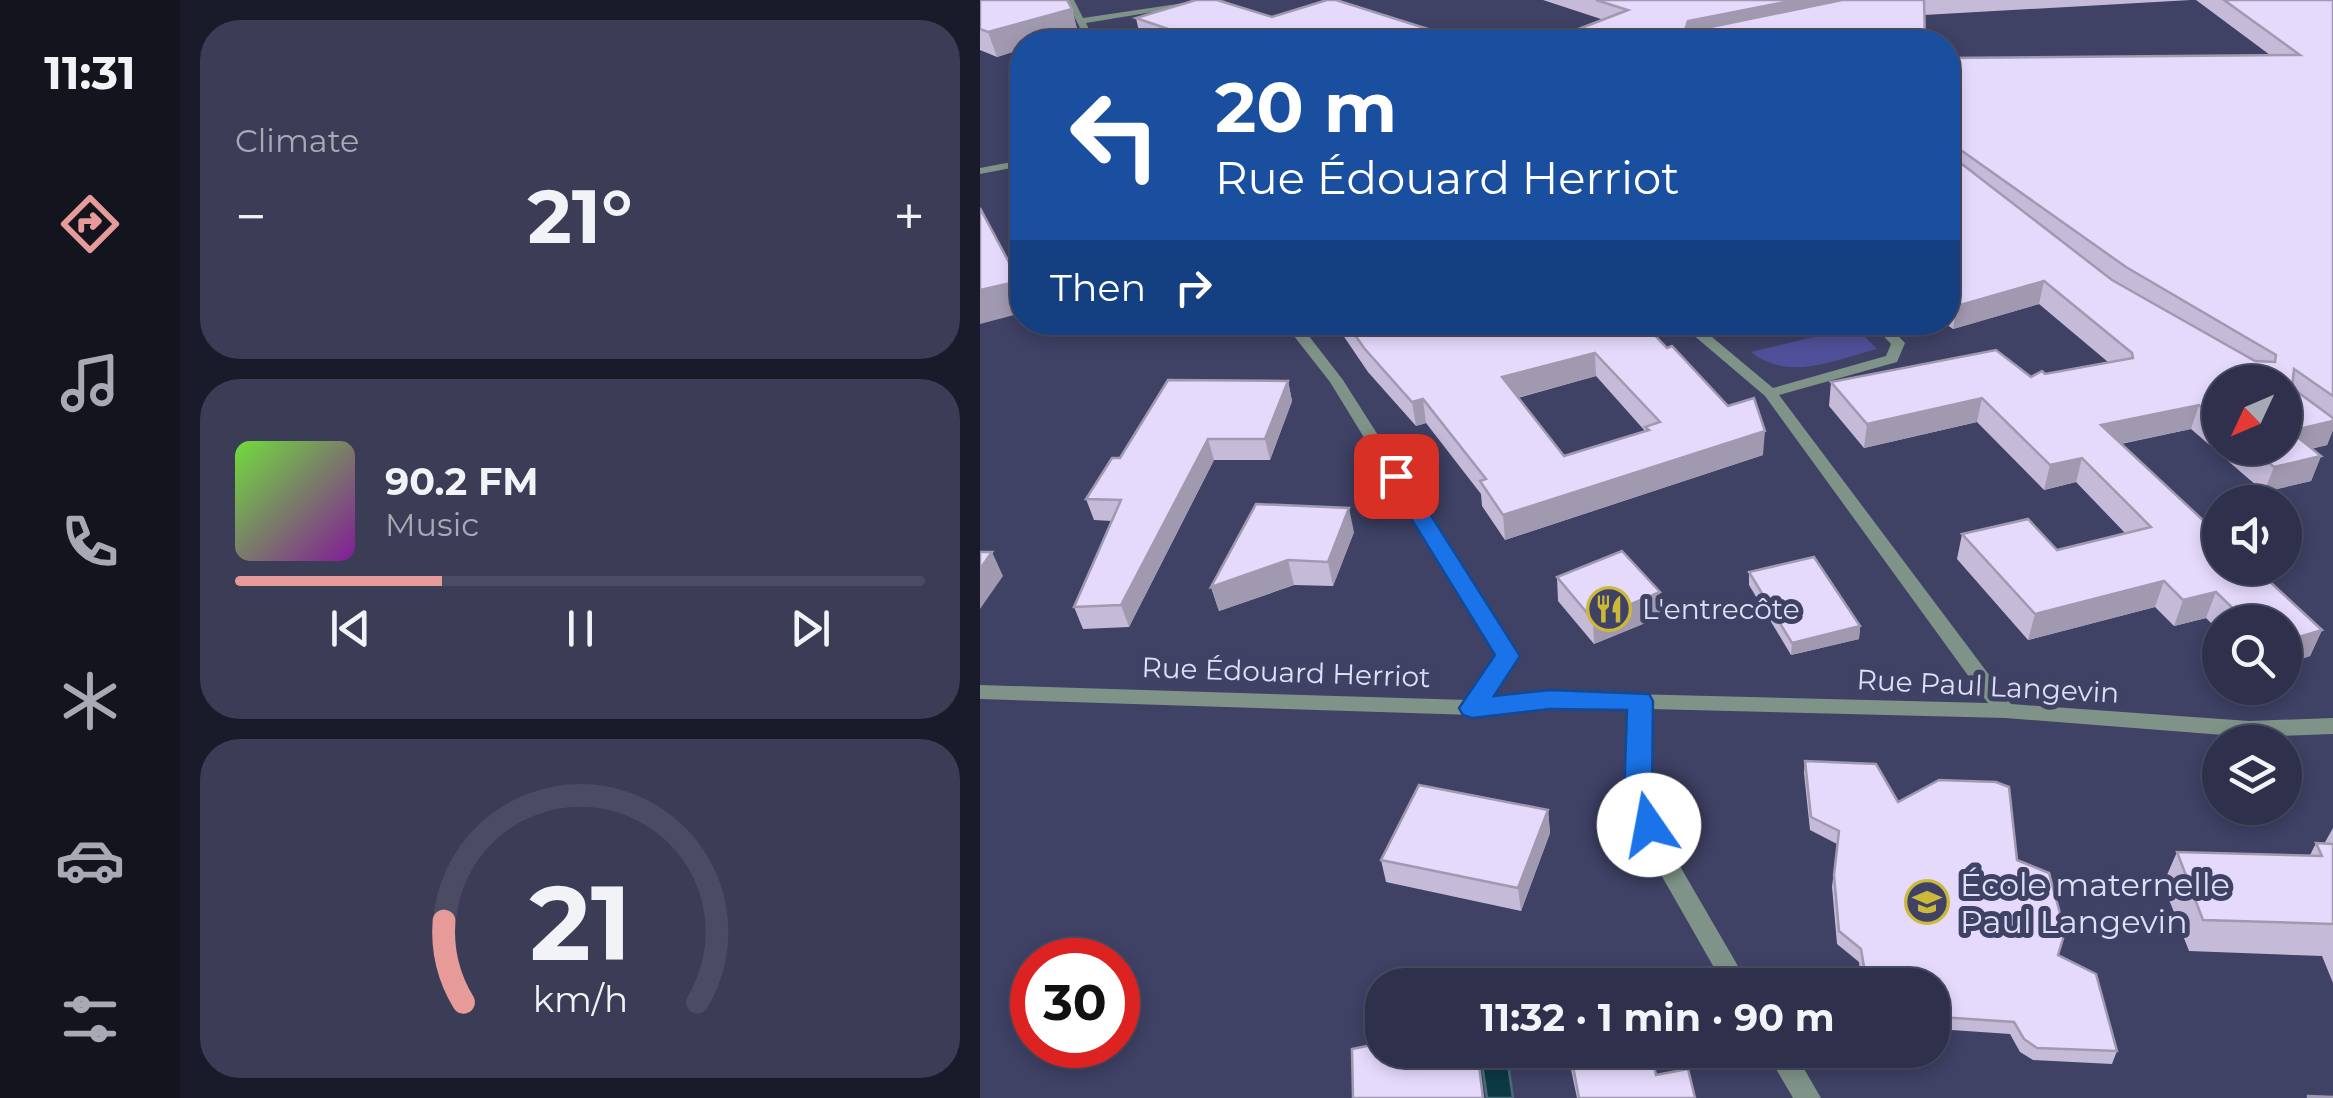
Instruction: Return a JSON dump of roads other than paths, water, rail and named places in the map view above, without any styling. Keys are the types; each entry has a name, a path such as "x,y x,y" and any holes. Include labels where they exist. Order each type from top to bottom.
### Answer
{"street":[{"path":"1070,0 1084,30"},
{"path":"1078,20 1222,0"},
{"path":"980,171 1010,165"},
{"path":"1300,335 1336,380 1508,656 1472,708"},
{"path":"1701,335 1770,393 2005,711"},
{"path":"1770,393 1892,358 1898,343 1890,335"},
{"name":"Rue Édouard Herriot","path":"980,692 1472,708 1550,699 1640,701"},
{"path":"1640,701 1638,797 1660,852 1727,968"},
{"name":"Rue Paul Langevin","path":"1640,701 2005,711 2249,729 2333,726"},
{"path":"1789,1068 1808,1098"}],"water":[{"path":"1483,1068 1509,1068 1513,1098 1487,1098"}],"place":[{"name":"L'entrecôte","path":"1609,609"},
{"name":"École maternelle Paul Langevin","path":"1927,902"}]}
